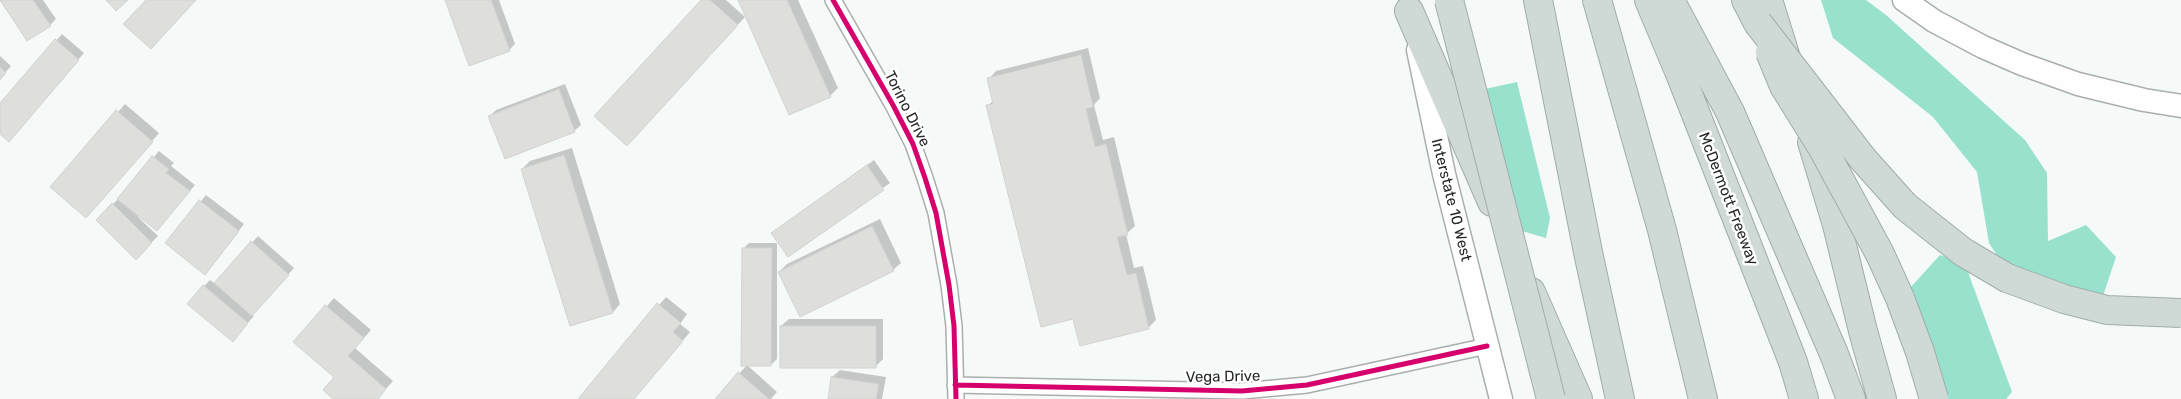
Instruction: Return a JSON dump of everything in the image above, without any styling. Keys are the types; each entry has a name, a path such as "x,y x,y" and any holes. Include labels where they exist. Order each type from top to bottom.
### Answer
{"highway":[{"path":"1449,0 1551,399"},
{"path":"1538,0 1591,267 1620,399"},
{"path":"1597,0 1662,230 1703,399"},
{"name":"McDermott Freeway","path":"1649,0 1681,76 1793,362 1804,399"},
{"path":"1670,0 1730,112 1834,354 1851,399"},
{"path":"1408,5 1578,399"},
{"path":"1757,8 1863,159 1905,206 1962,252 2007,278 2064,299 2107,310 2181,312"},
{"path":"1757,8 1838,225 1863,332 1882,399"},
{"path":"1757,8 1784,86 1827,155 1880,254 1907,316 1934,399"}],"main road":[{"path":"1904,0 1934,21 1983,47 2022,64 2078,84 2144,100 2181,106"},
{"name":"Interstate 10 West","path":"1408,5 1444,174 1501,399"}],"street":[{"name":"Torino Drive","path":"833,0 893,105 913,144 926,178 936,214 949,285 954,326 956,392"},
{"name":"Vega Drive","path":"956,392 1242,391 1307,385 1487,346"}],"green space":[{"path":"1821,0 1866,0 1886,15 2025,140 2047,173 2048,241 2086,225 2116,257 2103,296 2030,274 2000,260 1989,243 1977,172 1933,117 1833,38"},
{"path":"1517,82 1550,218 1546,238 1515,229 1485,89"},
{"path":"1940,255 1965,264 2012,392 2006,399 1947,399 1910,288"}],"building":[{"path":"0,0 33,0 51,26 27,41"},
{"path":"106,0 128,0 116,11"},
{"path":"146,0 196,0 151,49 123,24"},
{"path":"445,0 491,0 510,51 469,66"},
{"path":"701,0 710,0 738,25 627,146 594,116"},
{"path":"738,0 787,0 831,97 789,115"},
{"path":"55,39 79,60 9,142 0,134 0,103"},
{"path":"1081,55 1093,107 1086,109 1095,147 1106,144 1128,235 1117,237 1127,275 1136,273 1149,329 1080,346 1073,319 1041,327 986,105 993,104 987,78"},
{"path":"0,67 6,73 0,80"},
{"path":"559,89 575,132 505,159 488,116"},
{"path":"116,110 153,142 86,218 50,187"},
{"path":"564,155 613,313 570,326 521,169"},
{"path":"152,156 169,169 166,173 190,191 157,231 117,199"},
{"path":"867,165 884,190 788,257 771,233"},
{"path":"199,200 239,231 205,275 165,243"},
{"path":"112,203 152,243 136,260 96,220"},
{"path":"872,226 894,271 800,317 778,272"},
{"path":"251,241 289,275 252,316 214,283"},
{"path":"742,248 772,248 771,366 741,366"},
{"path":"203,285 248,323 233,342 187,304"},
{"path":"657,303 681,323 673,332 683,341 634,399 578,399"},
{"path":"325,305 364,338 348,356 386,389 378,399 333,399 323,390 334,377 293,342"},
{"path":"780,326 876,326 876,368 780,368"},
{"path":"738,372 769,399 715,399"},
{"path":"831,377 879,384 876,399 828,399"}],"cycle path":[{"path":"833,0 913,144 936,213 949,285 954,326 956,399"},
{"path":"955,385 1242,391 1307,385 1487,346"}]}
